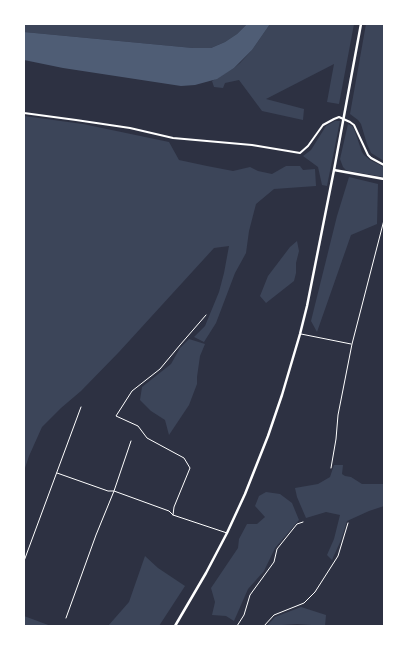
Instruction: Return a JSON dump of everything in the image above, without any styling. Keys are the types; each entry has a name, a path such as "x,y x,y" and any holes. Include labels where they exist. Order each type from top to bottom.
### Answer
{"main road":[{"path":"175,626 227,533 245,494 282,395 300,334 312,283 361,24"},
{"path":"334,170 384,179"}],"street":[{"path":"24,113 130,128 173,138 300,153 308,146 323,125 339,117 354,125 368,155 384,165"},
{"path":"331,468 338,415 352,344 384,220"},
{"path":"173,515 190,468 184,458 147,438 138,426 116,416 132,391 160,369 206,314"},
{"path":"300,334 352,344"},
{"path":"24,561 81,407"},
{"path":"66,618 131,441"},
{"path":"57,472 108,492 114,491 169,511 173,515 227,533"},
{"path":"237,626 244,615 250,595 274,562 277,549 297,524 303,522"},
{"path":"264,626 274,615 304,603 315,592 338,556 348,523"}],"shaded area":[{"path":"24,24 247,24 225,42 211,48 193,48 24,32"},
{"path":"247,24 270,24 252,50 234,68 217,79 195,85 181,86 63,68 24,60 24,32 193,48 211,48 237,34"},
{"path":"270,24 354,24 339,104 327,102 334,64 266,99 304,109 303,120 262,111 239,80 225,83 223,88 214,87 212,81 240,63 252,50"},
{"path":"366,24 384,24 384,161 371,153 361,124 350,114"},
{"path":"24,116 83,124 169,142 179,160 233,171 250,167 272,174 286,166 300,166 303,170 315,169 316,186 274,189 256,204 246,253 235,273 216,323 204,342 194,337 205,326 219,292 229,246 214,248 119,352 42,427 24,471"},
{"path":"335,121 340,121 327,186 322,185 318,167 303,156 311,150 326,126"},
{"path":"348,124 354,129 364,155 384,167 384,177 349,171 343,167 340,159"},
{"path":"349,177 378,184 377,224 351,235 317,332 311,321 337,216"},
{"path":"297,241 299,251 294,281 266,303 260,296 268,276 290,247"},
{"path":"189,339 205,344 200,356 197,384 189,405 169,435 165,420 151,411 140,400 142,387 171,364 180,348"},
{"path":"334,465 343,465 342,474 362,484 384,484 384,506 347,521 332,560 327,555 334,539 340,515 326,512 306,518 295,488 318,484 330,477"},
{"path":"266,492 280,494 292,503 299,520 275,548 264,571 248,589 234,621 226,616 212,615 215,602 211,588 238,548 239,539 247,524 257,524 265,517 255,506 259,496"},
{"path":"145,556 158,568 185,586 159,626 108,626 129,602"},
{"path":"301,607 326,615 325,626 297,624 267,626 275,617"},
{"path":"24,616 51,626 24,626"}]}
